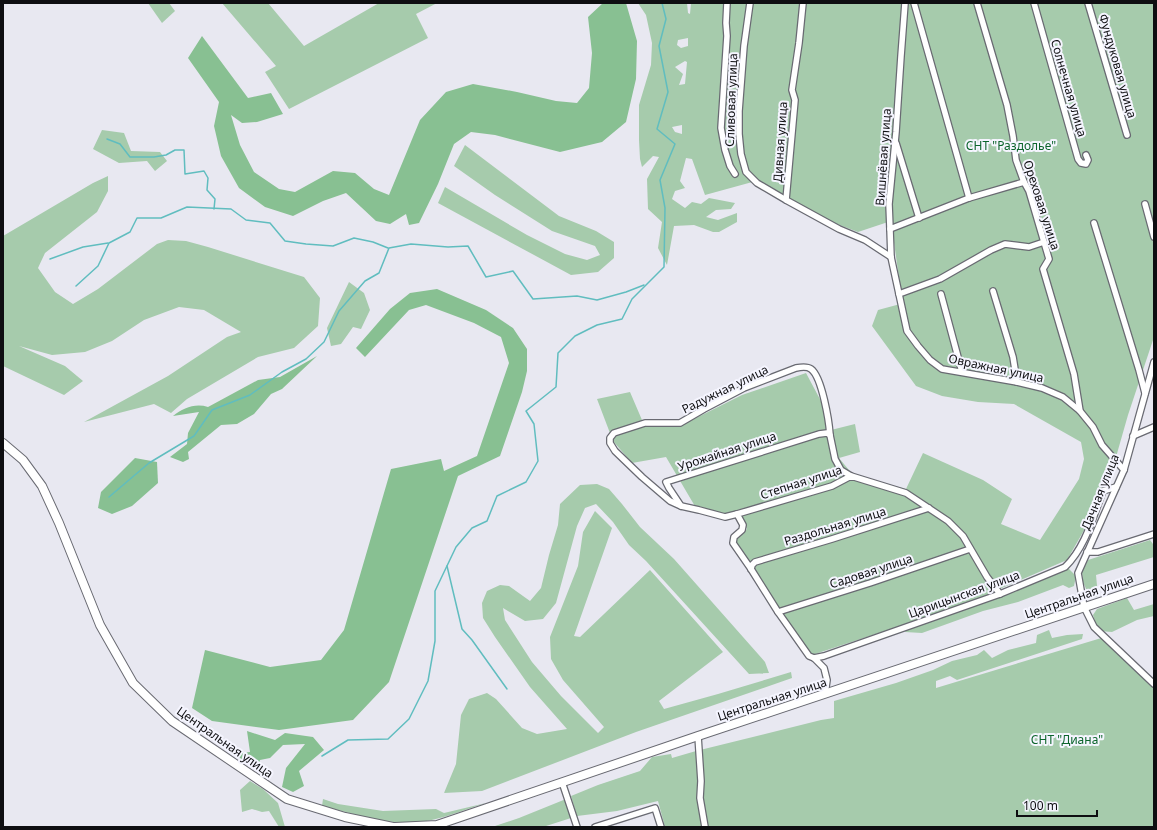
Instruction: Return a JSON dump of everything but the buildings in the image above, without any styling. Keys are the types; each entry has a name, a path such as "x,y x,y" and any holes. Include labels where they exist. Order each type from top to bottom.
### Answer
{"street":[{"path":"727,3 727,36 720,128 730,166 735,174"},
{"name":"Сливовая улица","path":"750,3 744,46 739,111 741,154 746,172 757,183 786,200"},
{"name":"Дивная улица","path":"804,3 792,90 795,100 786,200 839,229 865,240 891,257"},
{"name":"Вишнёвая улица","path":"891,257 889,204 905,3"},
{"path":"914,3 969,198"},
{"name":"Ореховая улица","path":"977,3 1007,105 1014,136 1016,160 1029,191 1049,259 1044,269 1074,374 1080,411 1093,427 1102,445 1124,470"},
{"name":"Солнечная улица","path":"1034,3 1078,159 1081,164 1086,164 1088,160 1086,155"},
{"name":"Фундуковая улица","path":"1088,3 1126,135"},
{"path":"895,141 920,218"},
{"path":"890,229 969,198 1024,182"},
{"path":"1145,204 1154,237"},
{"path":"1094,223 1145,393"},
{"path":"898,294 940,279 991,250 1005,244 1029,247 1044,242"},
{"name":"Овражная улица","path":"891,257 907,331 930,360 942,369 1017,382 1042,388 1064,397 1080,411"},
{"path":"993,292 1013,356 1017,382"},
{"path":"941,294 962,372"},
{"name":"Дачная улица","path":"1154,362 1124,470 1078,573 1084,608 1094,627 1154,684"},
{"name":"Радужная улица","path":"681,506 670,501 642,478 615,451 610,443 610,438 614,433 645,423 680,423 744,388 796,368 804,367 810,369 815,374 824,399 829,420 830,435"},
{"path":"1133,436 1154,427"},
{"name":"Урожайная улица","path":"681,506 666,482 819,434 827,433 830,435"},
{"path":"830,435 835,459 841,470 851,476"},
{"name":"Центральная улица","path":"3,444 23,460 42,486 59,523 100,625 132,683 172,721 287,799 345,817 384,826 437,825 698,736 1154,584"},
{"name":"Степная улица","path":"737,514 832,486 851,476 906,493 948,521 963,536 986,577 1000,594"},
{"name":"Царицынская улица","path":"814,658 824,656 1000,594 1064,567 1071,560 1082,542 1103,492 1116,487"},
{"path":"681,506 725,517 737,514 743,525 742,530 734,537 733,543 809,656 814,658 824,668 827,680 825,694"},
{"name":"Раздольная улица","path":"751,569 752,565 756,562 929,508"},
{"path":"1087,552 1098,552 1154,534"},
{"name":"Садовая улица","path":"778,612 970,549"},
{"path":"698,736 701,781 700,798 706,827"},
{"path":"562,782 577,827"},
{"path":"595,827 655,808 661,827"}],"green space":[{"path":"148,3 169,3 175,11 162,23"},
{"path":"222,3 268,3 304,46 379,3 437,3 416,14 428,38 289,109 265,72 276,66"},
{"path":"603,3 626,3 637,41 636,79 626,122 602,142 560,152 495,135 471,132 454,144 438,184 419,223 409,225 406,214 390,224 376,221 346,193 323,201 293,216 265,207 239,188 221,156 214,126 219,102 188,58 202,36 248,98 271,93 283,114 257,122 242,123 231,115 240,145 254,172 279,189 295,192 333,171 355,173 374,189 389,195 420,120 446,92 473,84 556,101 577,103 589,88 592,53 588,17"},
{"name":"СНТ \"Раздолье\"","path":"638,3 687,3 688,13 690,14 691,3 1154,3 1154,337 1128,415 1116,457 1100,490 1091,518 1067,560 1002,588 992,594 809,656 734,540 747,529 737,512 722,516 696,508 666,457 632,463 613,441 597,399 630,392 645,427 674,426 690,421 742,395 806,373 822,403 827,431 855,424 860,452 839,458 853,475 906,489 923,453 983,480 1012,499 1001,524 1040,540 1079,479 1084,459 1081,442 1014,404 978,402 942,396 916,386 872,326 878,310 904,303 891,221 858,232 829,221 756,181 705,195 692,159 686,158 680,181 685,188 675,191 672,199 685,208 692,202 701,204 709,198 735,203 731,209 716,210 706,217 718,220 737,213 737,222 719,232 713,232 694,225 674,226 667,265 658,248 662,222 648,209 647,179 659,157 653,156 642,167 640,159 639,105 651,65 652,43 646,15","holes":["688,38 688,46 681,48 677,45 678,40","685,61 687,62 685,84 679,85 683,74 675,67","682,125 682,134 675,132 672,127"]},
{"path":"102,130 124,133 131,151 160,152 167,161 155,171 147,161 119,163 93,149"},
{"path":"465,145 559,216 596,231 614,242 614,258 598,272 571,275 438,203 445,187 527,235 565,254 587,260 600,255 595,246 552,231 495,195 454,166"},
{"path":"108,176 108,191 97,212 45,253 38,268 55,292 73,304 98,289 157,244 168,240 186,241 304,277 320,298 318,326 294,348 258,357 187,399 171,413 154,404 84,422 168,376 227,337 241,332 204,310 179,307 144,320 112,341 85,352 52,355 19,346 65,366 83,381 64,395 3,366 3,236 93,183"},
{"path":"349,282 364,293 370,310 361,329 353,327 341,344 331,346 327,328"},
{"path":"437,289 486,310 513,328 527,349 527,371 522,392 500,456 458,476 389,682 353,720 279,730 212,721 192,708 205,650 270,667 321,660 344,630 391,469 441,459 444,471 477,456 509,363 501,337 474,323 426,305 409,310 365,357 356,348 390,309 410,293"},
{"path":"317,356 282,389 271,394 254,414 237,424 221,425 188,452 189,459 183,462 170,457 187,444 188,433 199,412 173,416 177,413 194,406 208,407 258,380 280,377"},
{"path":"135,458 157,462 158,483 132,506 112,514 98,508 101,492"},
{"path":"597,484 609,489 640,527 674,559 765,662 769,673 749,674 646,561 629,545 613,522 596,504 585,508 577,526 556,603 543,619 525,621 503,608 505,620 532,662 561,696 598,733 604,727 563,680 551,659 550,637 578,566 583,532 595,511 612,528 574,636 580,637 650,570 723,652 659,701 664,709 791,672 792,678 636,732 482,791 444,793 456,764 461,715 469,699 487,693 496,699 522,728 537,734 567,729 530,687 495,637 483,618 482,603 487,591 500,585 509,586 530,601 541,588 558,525 560,504 580,485"},
{"path":"1150,540 1154,544 1154,557 1096,575 1098,596 1090,598 1083,582 1082,572 1088,560"},
{"path":"1068,568 1076,576 1074,586 1069,588 1063,585 1018,602 983,611 922,633 905,632 908,627"},
{"path":"1127,598 1134,610 1154,604 1154,616 1137,620 1112,632 1099,631 1093,615 1097,609"},
{"name":"СНТ \"Диана\"","path":"1049,630 1052,638 1083,634 1082,639 957,680 950,676 936,681 936,688 1108,636 1154,681 1154,827 665,827 658,801 617,811 577,816 571,796 640,771 652,757 671,754 672,758 834,718 834,701 896,683 933,670 952,661 977,655 984,650 992,658 1008,650 1036,643 1037,635"},
{"path":"247,731 275,740 285,733 313,737 324,750 299,771 304,786 293,792 282,787 286,768 305,744 283,745 270,758 260,760 257,770 234,754 250,752"},
{"path":"250,781 263,789 278,803 285,827 279,827 269,811 262,812 252,809 242,812 240,790"},
{"path":"323,799 338,804 383,811 436,809 444,813 486,803 438,819 398,823 322,806"},
{"path":"566,799 571,818 543,827 492,827 519,818"}],"waterway":[{"path":"322,756 348,740 388,739 409,719 428,681 435,641 435,591 456,547 472,528 487,521 497,496 526,482 538,461 534,424 526,411 556,387 558,353 575,336 597,325 622,319 632,299 664,267 665,208 660,180 675,144 657,129 668,92 659,46 666,19 662,3"},
{"path":"107,139 120,144 130,157 154,157 166,155 175,150 184,150 185,174 204,171 208,178 207,190 215,199 214,209"},
{"path":"76,286 98,266 109,243 130,232 137,218 161,218 187,207 231,209 246,220 270,223 285,241 333,246 354,238 373,242 388,248"},
{"path":"50,259 83,247 108,243"},
{"path":"109,497 149,463 194,436 212,410 250,395 282,372 306,359 324,342 339,311 365,281 379,273 389,248 411,244 448,247 468,246 486,277 513,271 533,299 577,296 597,300 644,285"},
{"path":"447,566 462,629 472,640 507,689"}]}
